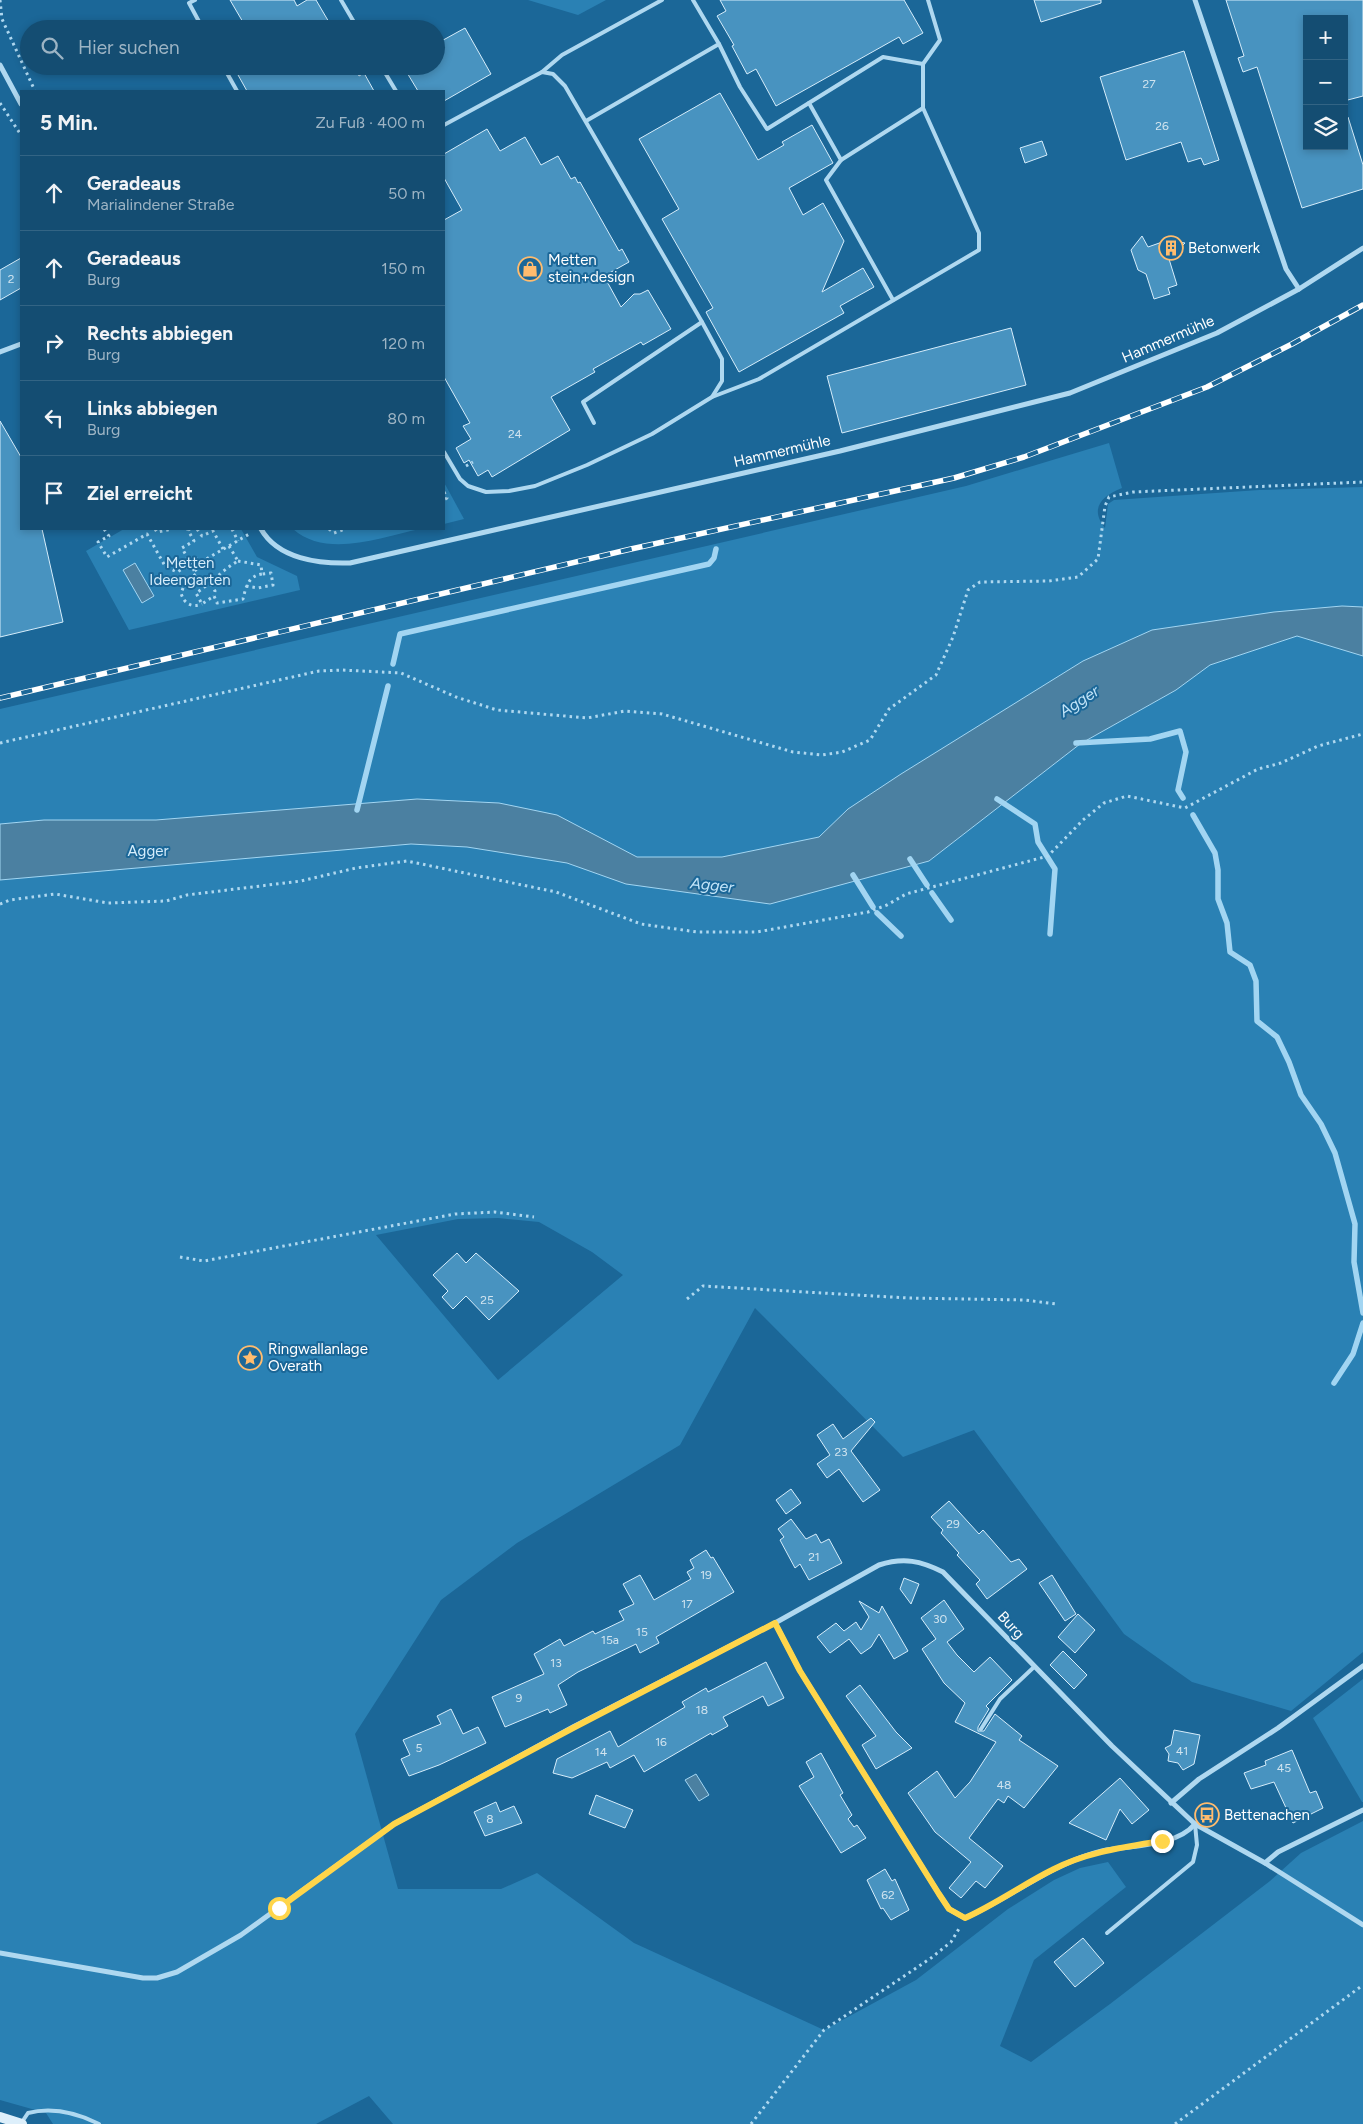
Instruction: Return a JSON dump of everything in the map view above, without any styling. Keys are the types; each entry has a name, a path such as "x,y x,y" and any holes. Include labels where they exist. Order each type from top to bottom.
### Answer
{"main road":[{"path":"0,2117 22,2124"}],"street":[{"path":"1195,0 1286,269 1299,289"},
{"path":"0,66 20,102"},
{"name":"Hammermühle","path":"261,530 286,552 319,564 350,563 840,451 1070,393 1217,333 1299,289 1363,248"},
{"path":"0,352 20,344"},
{"name":"Burg","path":"0,1952 143,1978 157,1978 177,1972 241,1935 394,1824 582,1723 775,1623 879,1565 895,1560 924,1563 943,1572 1034,1667 1171,1803 1195,1824 1265,1863 1363,1925"},
{"path":"775,1623 800,1671 939,1894 949,1909 965,1918 983,1910 1053,1869 1101,1852 1176,1838 1188,1833 1195,1824"},
{"path":"1171,1803 1199,1779 1278,1728 1363,1666"},
{"path":"1265,1863 1278,1852 1363,1810"}],"lane":[{"path":"195,0 189,3 198,20"},
{"path":"341,0 353,20"},
{"path":"445,124 542,72 562,55 662,0"},
{"path":"692,0 719,44 740,87 767,129 883,58 923,64"},
{"path":"445,454 460,479 468,486 486,492 508,491 535,486 587,465 652,434 712,397 759,379 979,250 979,234 923,108 923,64 940,40 930,1"},
{"path":"586,121 719,44"},
{"path":"542,72 553,74 565,86 722,359 722,381 712,397"},
{"path":"228,75 236,90"},
{"path":"386,75 395,90"},
{"path":"809,103 841,160"},
{"path":"893,300 826,180 841,160 923,108"},
{"path":"594,424 584,402 702,322"},
{"path":"981,1729 1000,1699 1034,1667"},
{"path":"1107,1933 1193,1862 1196,1845 1195,1824"},
{"path":"22,2124 28,2113 43,2109 70,2113 99,2124"}],"path":[{"path":"0,0 2,19 20,58"},
{"path":"28,75 35,90"},
{"path":"0,103 20,132"},
{"path":"0,743 318,670 342,670 401,673 456,697 497,710 587,718 625,711 662,714 793,752 822,755 842,752 870,740 889,709 936,675 954,637 968,590 980,582 1049,581 1078,577 1098,559 1105,506 1109,497 1133,492 1363,482"},
{"path":"105,530 108,536 98,542 107,557 147,534"},
{"path":"145,530 166,566 177,572 198,558 203,566 194,571"},
{"path":"188,530 194,541 182,548 196,574 186,581 181,593 184,601 190,605 202,604 214,596"},
{"path":"198,530 202,536 213,531 223,549"},
{"path":"232,530 238,541"},
{"path":"200,562 258,530"},
{"path":"330,530 334,533 342,530"},
{"path":"229,546 238,561"},
{"path":"202,604 196,593 211,584 228,567 238,561 260,565 262,574"},
{"path":"211,584 215,591 214,596 217,603 222,604 243,600 246,586 254,575 271,573 273,585 258,588 246,586"},
{"path":"0,904 10,900 55,894 108,903 166,901 187,895 301,881 356,868 407,861 556,892 641,924 697,932 756,932 868,912 887,905 906,894 1048,856 1083,820 1104,803 1127,796 1185,808 1258,769 1281,763 1318,746 1363,734"},
{"path":"180,1257 204,1261 455,1214 495,1212 534,1217"},
{"path":"687,1298 703,1286 908,1298 1024,1300 1057,1304"},
{"path":"751,2124 824,2030 931,1958 951,1942 965,1918"},
{"path":"1175,2124 1363,1985"}],"green space":[{"path":"528,0 606,0 578,15"},
{"name":"Agger","path":"1109,443 1122,488 1109,495 1100,504 1098,514 1105,528 1108,504 1114,500 1259,490 1363,487 1363,1652 1291,1711 1192,1682 1124,1634 974,1430 903,1457 755,1308 680,1445 517,1543 441,1600 355,1734 398,1889 501,1889 537,1873 634,1943 824,2030 916,1980 1008,1909 1054,1880 1080,1868 1108,1862 1126,1887 1034,1960 1000,2046 1031,2062 1270,1881 1301,1853 1363,1821 1363,2124 393,2124 369,2096 316,2124 53,2124 46,2113 0,2100 0,709 966,486","holes":["1178,687 1176,690 1080,744 929,861 1105,704","498,1218 539,1222 592,1252 623,1275 498,1380 376,1235 458,1219"]},
{"path":"445,484 446,486 464,519 445,524"},
{"name":"Metten Ideengarten","path":"122,530 242,530 257,557 297,576 300,590 129,630 86,551"},
{"path":"295,530 416,530 355,543 322,543 307,538"},
{"path":"1363,1679 1363,1802 1362,1802 1313,1718"}],"water":[{"path":"135,563 154,596 142,603 123,570"},
{"name":"Agger","path":"1342,606 1363,607 1363,656 1297,636 1210,665 1176,690 1080,744 929,861 770,904 626,884 567,863 467,847 411,844 0,880 0,824 44,820 156,820 417,799 499,803 557,815 637,857 722,857 819,837 848,809 901,774 1083,661 1152,630 1274,612"},
{"path":"696,1774 709,1795 699,1801 685,1780"}],"building":[{"path":"230,0 294,0 297,6 307,0 316,0 328,20 242,20"},
{"path":"720,0 904,0 923,33 903,44 899,37 776,106 756,69 747,74 732,46 734,45 717,16 726,11"},
{"path":"1034,0 1101,0 1101,3 1041,22"},
{"path":"1226,0 1363,0 1363,96 1348,100 1348,15 1303,15 1303,150 1348,150 1348,117 1363,165 1363,189 1302,208 1257,67 1243,72 1238,58 1244,56"},
{"path":"465,28 491,74 445,100 445,90 417,90 408,75 445,75 445,39"},
{"path":"1184,51 1219,160 1204,165 1201,158 1188,162 1181,142 1126,160 1100,77"},
{"path":"238,75 365,75 373,90 246,90"},
{"path":"720,93 758,160 784,145 782,142 812,125 833,163 789,188 803,215 823,203 844,241 822,292 863,268 874,287 840,306 844,313 739,372 706,312 713,308 662,219 679,209 639,139"},
{"name":"Metten stein+design","path":"487,129 500,151 525,137 541,165 558,156 571,179 575,177 578,183 580,182 619,251 622,249 629,262 604,276 621,307 634,294 640,294 648,290 671,329 643,345 641,342 593,369 595,372 551,397 570,430 492,477 488,470 478,476 469,460 464,463 456,448 471,439 463,426 470,423 445,379 445,219 462,210 445,180 445,153"},
{"path":"1042,141 1047,155 1025,163 1020,148"},
{"path":"1142,236 1148,247 1168,240 1185,243 1169,259 1177,285 1168,288 1170,294 1154,299 1146,274 1138,270 1131,250"},
{"path":"20,259 20,289 0,300 0,270"},
{"path":"1011,328 1026,385 842,433 827,376"},
{"path":"0,421 20,455 20,530 42,530 63,622 0,637"},
{"path":"457,1253 466,1263 476,1253 519,1291 489,1320 466,1296 453,1309 442,1297 448,1291 433,1275"},
{"path":"871,1418 875,1422 851,1451 880,1490 863,1502 839,1469 827,1478 817,1464 830,1455 817,1435 833,1424 843,1439"},
{"path":"791,1489 801,1503 786,1514 776,1500"},
{"path":"949,1501 979,1534 983,1530 1011,1562 1019,1559 1027,1569 987,1599 976,1584 980,1580 957,1555 959,1553 941,1533 943,1530 931,1517"},
{"path":"791,1519 806,1539 816,1534 821,1543 829,1539 842,1563 809,1580 800,1564 795,1568 780,1540 784,1537 778,1529"},
{"path":"706,1550 711,1558 713,1557 734,1592 656,1637 659,1643 640,1653 636,1644 578,1672 558,1685 567,1705 550,1713 548,1709 505,1727 492,1697 544,1674 534,1654 560,1639 564,1646 593,1631 595,1634 624,1620 619,1611 634,1604 623,1584 640,1575 654,1600 691,1579 687,1572 694,1568 690,1560"},
{"path":"1052,1575 1076,1614 1065,1621 1039,1583"},
{"path":"904,1578 919,1584 911,1604 900,1589"},
{"path":"944,1600 964,1629 947,1642 957,1655 974,1672 990,1657 1012,1680 986,1706 989,1709 978,1727 978,1731 984,1731 995,1714 1022,1736 1019,1740 1058,1766 1024,1808 1008,1796 1004,1803 998,1799 969,1838 1003,1866 985,1888 976,1881 961,1898 949,1888 971,1862 935,1832 908,1793 937,1771 955,1798 970,1782 996,1742 955,1722 965,1703 944,1683 922,1649 936,1639 921,1618"},
{"path":"859,1601 879,1613 882,1606 908,1651 894,1659 879,1634 871,1647 861,1654 849,1639 830,1653 817,1637 836,1623 844,1631 856,1622 861,1630 869,1617"},
{"path":"1078,1614 1095,1630 1075,1653 1058,1637"},
{"path":"1063,1651 1087,1675 1074,1689 1050,1665"},
{"path":"766,1662 784,1698 768,1706 763,1696 723,1717 728,1726 712,1735 711,1733 644,1772 634,1755 610,1768 607,1762 572,1778 553,1773 557,1759 610,1731 618,1747 685,1707 682,1702 706,1688 708,1692"},
{"path":"860,1685 896,1732 912,1748 876,1769 862,1745 876,1736 846,1696"},
{"path":"451,1709 463,1734 478,1727 486,1743 439,1765 409,1776 401,1759 410,1755 403,1740 441,1724 437,1716"},
{"path":"1174,1730 1200,1735 1194,1764 1183,1770 1178,1763 1168,1761 1169,1754 1165,1748 1171,1745"},
{"path":"1292,1750 1310,1793 1316,1791 1323,1808 1293,1823 1274,1782 1251,1789 1244,1773 1266,1765 1265,1761"},
{"path":"821,1753 843,1793 840,1795 852,1815 848,1819 854,1827 857,1825 866,1838 841,1853 799,1786 814,1777 806,1762"},
{"path":"1120,1778 1149,1810 1132,1824 1120,1809 1106,1840 1069,1823"},
{"path":"596,1795 633,1810 625,1828 589,1814"},
{"path":"496,1802 500,1812 514,1806 522,1823 485,1836 474,1812"},
{"path":"885,1869 892,1881 895,1879 909,1910 891,1920 883,1908 881,1909 867,1880"},
{"path":"1083,1938 1104,1963 1075,1987 1054,1962"}],"waterway":[{"path":"393,664 400,634 709,564 714,558 716,549"},
{"path":"357,810 388,686"},
{"path":"1076,743 1150,739 1180,731 1186,752 1178,790 1183,798"},
{"path":"997,799 1035,824 1038,842 1055,869 1050,934"},
{"path":"1193,815 1215,853 1218,870 1218,899 1227,923 1230,952 1250,965 1256,981 1257,1021 1277,1037 1289,1062 1301,1095 1321,1124 1335,1153 1355,1224 1354,1262 1363,1313"},
{"path":"910,859 927,885"},
{"path":"853,875 873,907"},
{"path":"932,893 951,920"},
{"path":"877,913 901,936"},
{"path":"1334,1383 1353,1354 1363,1323"}],"railway":[{"path":"0,698 631,549 954,478 1024,457 1207,387 1363,305"}],"place":[{"name":"Betonwerk","path":"1171,248"},
{"name":"Metten stein+design","path":"530,269"},
{"name":"Ringwallanlage Overath","path":"250,1358"},
{"name":"Bettenachen","path":"1207,1815"}],"route":[{"path":"279,1908 394,1824 775,1623 800,1671 880,1801 949,1909 957,1915 965,1918 983,1910 1053,1869 1101,1852 1162,1841"}]}
